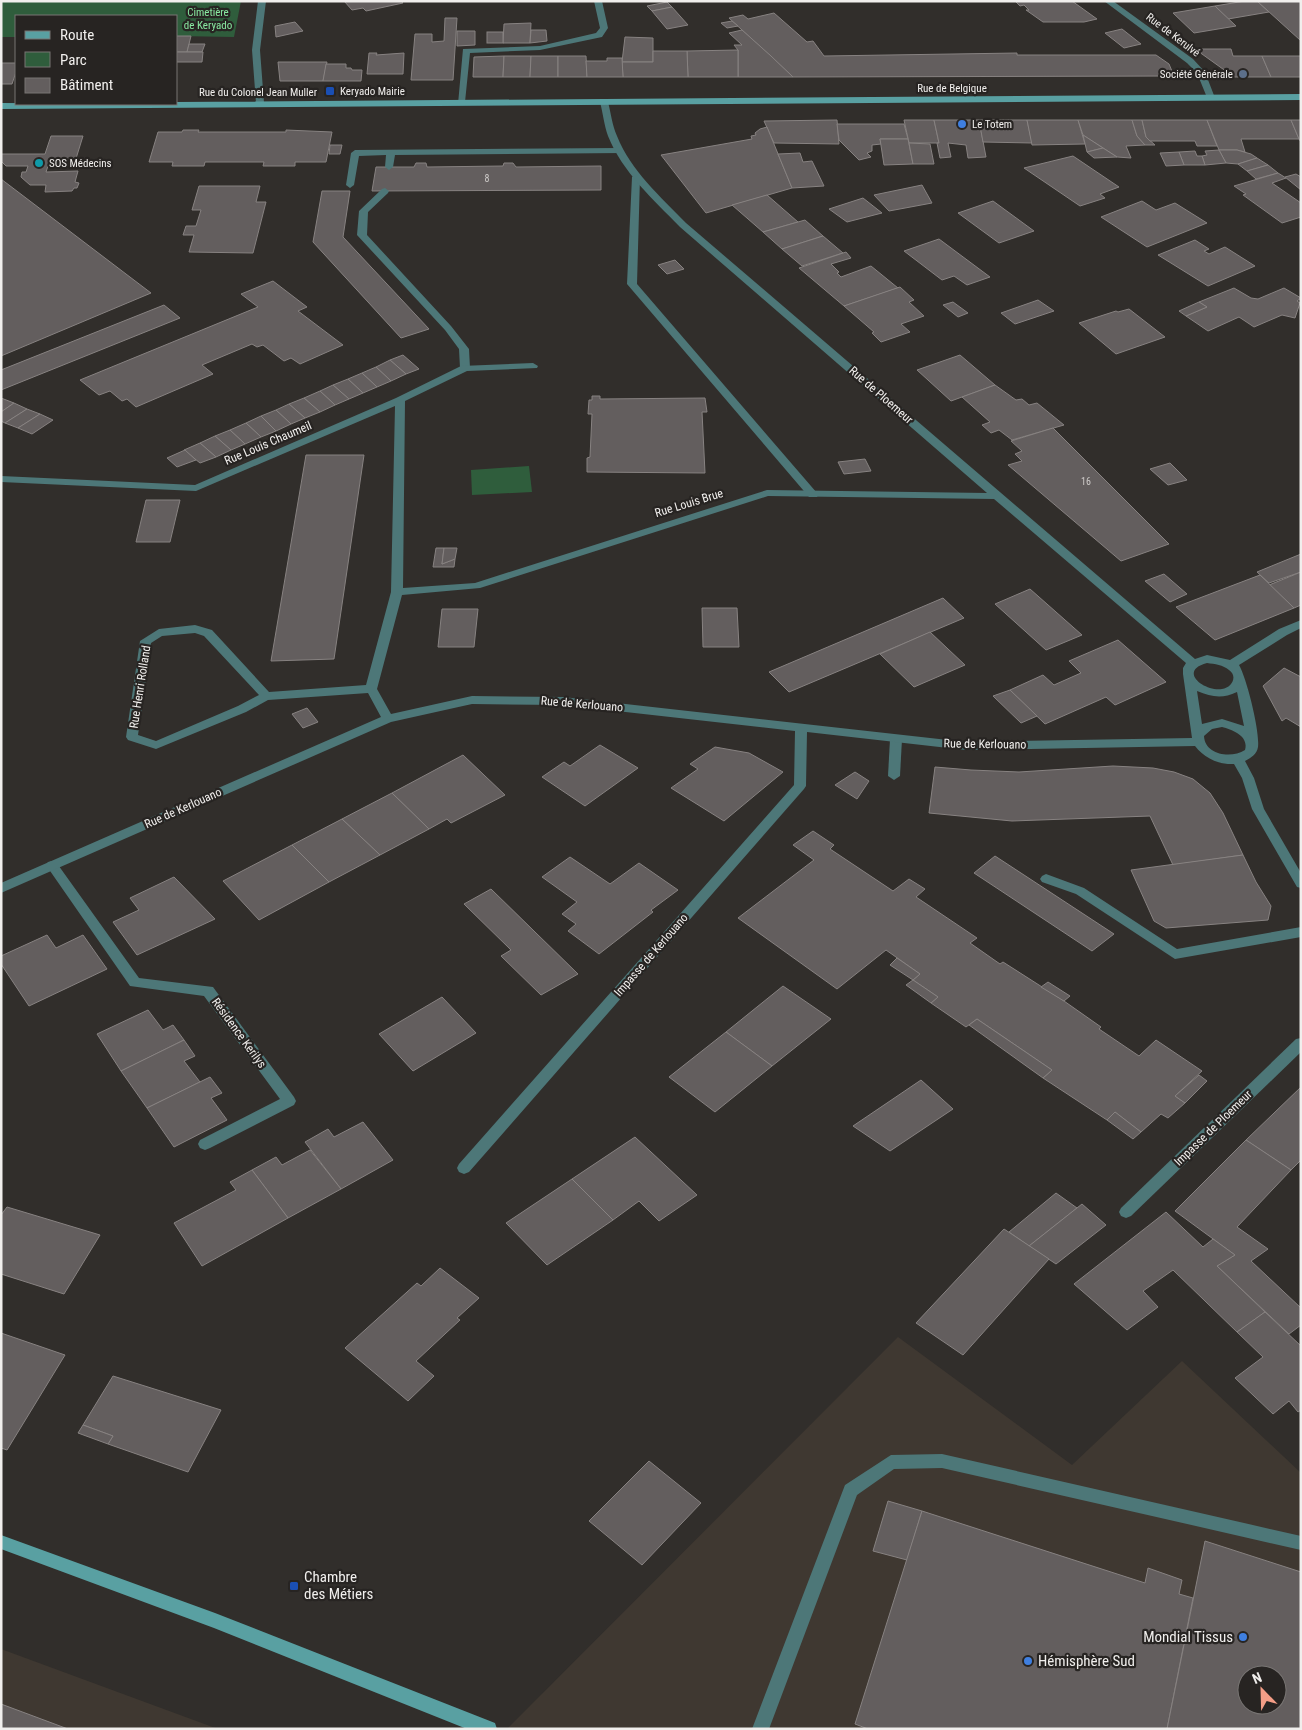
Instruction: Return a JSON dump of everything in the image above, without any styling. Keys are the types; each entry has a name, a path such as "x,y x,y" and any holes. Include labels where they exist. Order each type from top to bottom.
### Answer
{"main road":[{"name":"Rue de Belgique","path":"604,102 1301,97"},
{"name":"Rue du Colonel Jean Muller","path":"178,104 604,102"},
{"name":"Rue du Colonel Jean Muller","path":"1,106 87,105"},
{"path":"1,1542 214,1621 489,1729"}],"street":[{"path":"260,103 256,50 262,1"},
{"path":"462,102 466,51 540,48 599,36 604,28 598,1"},
{"name":"Rue de Kerulvé","path":"1109,1 1190,61 1201,72 1211,98"},
{"name":"Rue de Ploemeur","path":"604,102 611,133 636,177 684,225 1193,663"},
{"path":"350,185 355,153 620,151"},
{"path":"389,167 391,152"},
{"path":"636,177 632,284 813,494"},
{"path":"385,191 364,211 362,235 448,328 464,348 465,368"},
{"name":"Rue Louis Chaumeil","path":"1,479 196,488 400,400 465,368 533,366"},
{"path":"388,719 371,689 397,592 400,400"},
{"name":"Rue Louis Brue","path":"397,592 476,586 767,493 997,496"},
{"path":"1231,665 1283,632 1301,624"},
{"name":"Rue Henri Rolland","path":"266,696 208,633 195,630 159,633 146,641 132,737 156,745 242,709 266,696 371,689"},
{"path":"1207,659 1215,659 1231,665 1236,669 1240,680 1252,740 1250,752 1238,759 1229,760 1211,756 1204,751 1198,741 1189,668 1193,663 1207,659"},
{"path":"1189,679 1200,689 1218,693 1233,690 1238,686 1240,680"},
{"name":"Rue de Kerlouano","path":"1,888 388,719 472,700 563,701 966,746 1198,741"},
{"path":"1198,741 1199,733 1210,725 1222,724 1242,730 1252,740"},
{"name":"Impasse de Kerlouano","path":"464,1168 800,786 801,728"},
{"path":"894,776 896,739"},
{"path":"1238,759 1248,778 1258,809 1301,884"},
{"name":"Résidence Kerilys","path":"52,866 135,983 208,991 289,1101 205,1144"},
{"path":"1046,880 1080,891 1175,954 1301,932"},
{"name":"Impasse de Ploemeur","path":"1126,1212 1301,1043"},
{"path":"760,1729 851,1490 891,1462 942,1461 1301,1543"}],"shaded area":[{"path":"898,1337 1072,1465 1182,1361 1301,1473 1301,1729 507,1729"},
{"path":"1,1649 218,1729 1,1729"}],"green space":[{"name":"Cimetière de Keryado","path":"1,1 241,1 234,37 178,36 178,15 15,15 15,37 1,37"},
{"path":"529,466 532,492 472,495 471,470"}],"building":[{"path":"344,1 401,1 403,3 366,11 363,8 352,10"},
{"path":"1015,1 1072,1 1097,19 1084,22 1043,22 1026,10 1029,10 1024,5 1020,6"},
{"path":"1257,1 1269,12 1228,19 1215,6"},
{"path":"1257,1 1301,1 1301,40 1300,40"},
{"path":"667,2 672,7 652,11 647,6"},
{"path":"1215,6 1236,26 1194,33 1173,13"},
{"path":"672,7 688,25 667,29 652,11"},
{"path":"774,13 807,42 813,41 824,56 1017,53 1017,55 1156,55 1169,64 1174,76 793,77 729,18 743,15 748,19"},
{"path":"445,18 457,18 453,80 411,80 415,34 432,34 432,42 444,41"},
{"path":"732,21 738,26 727,28 721,23"},
{"path":"295,22 303,31 276,37 275,26"},
{"path":"531,23 530,43 503,43 504,24"},
{"path":"1122,29 1141,44 1124,48 1105,33"},
{"path":"531,30 546,30 547,41 530,43"},
{"path":"742,30 793,77 738,77 738,50 734,45 742,45 729,33"},
{"path":"457,31 475,31 475,45 457,46"},
{"path":"487,32 503,32 503,43 487,43"},
{"path":"178,36 191,36 187,52 178,52"},
{"path":"625,37 653,38 653,62 622,62"},
{"path":"189,44 205,44 202,52 187,52"},
{"path":"1195,49 1231,49 1233,56 1262,56 1271,77 1234,77"},
{"path":"738,50 738,77 688,77 687,51"},
{"path":"653,51 687,51 688,77 623,77 622,62 653,62"},
{"path":"178,52 203,52 202,62 178,62"},
{"path":"369,53 377,53 376,55 404,53 403,74 367,74"},
{"path":"504,56 503,77 473,77 474,57"},
{"path":"504,56 531,56 530,77 503,77"},
{"path":"531,56 558,56 558,77 530,77"},
{"path":"558,56 586,56 587,77 558,77"},
{"path":"1262,56 1301,56 1301,77 1271,77"},
{"path":"607,58 622,58 623,77 587,77 586,61 607,61"},
{"path":"278,62 327,62 323,81 280,81"},
{"path":"1,63 15,63 15,75 12,84 1,84"},
{"path":"326,64 346,64 346,68 362,70 361,81 323,81"},
{"path":"837,120 839,144 774,143 764,121"},
{"path":"904,120 934,120 939,143 909,143"},
{"path":"934,120 979,120 986,157 968,158 966,145 948,143 951,157 940,158"},
{"path":"979,120 1027,120 1032,143 983,142"},
{"path":"1027,120 1078,120 1085,144 1032,145"},
{"path":"1078,120 1132,120 1137,136 1145,145 1126,146 1131,158 1117,157 1083,135"},
{"path":"1132,120 1142,120 1146,137 1155,145 1145,145 1137,136"},
{"path":"1142,120 1207,120 1217,146 1197,146 1195,141 1150,141 1146,137"},
{"path":"1207,120 1291,120 1299,139 1241,139 1245,152 1219,150"},
{"path":"1291,120 1301,120 1301,142 1299,139"},
{"path":"837,124 904,124 908,139 880,139 881,144 872,145 872,151 867,153 871,157 859,160 839,140"},
{"path":"767,127 792,188 706,213 661,155 752,139 751,136 756,135 755,133 760,129"},
{"path":"183,130 199,130 198,132 286,132 286,130 332,132 326,162 295,162 295,166 263,166 264,162 205,162 204,166 172,166 173,162 149,162 158,132 182,132"},
{"path":"1083,135 1103,148 1087,152"},
{"name":"SOS Médecins","path":"51,136 83,136 74,165 48,166 46,172 78,171 75,182 79,183 77,188 74,188 72,191 45,192 46,185 30,185 21,177 22,172 26,172 28,166 6,166 1,161 1,154 45,154"},
{"path":"880,139 908,139 913,164 884,165"},
{"path":"909,143 930,144 934,164 913,164"},
{"path":"330,145 342,145 340,154 329,154"},
{"path":"1103,148 1117,157 1094,158 1087,152"},
{"path":"1219,150 1237,150 1257,158 1238,164 1226,163"},
{"path":"1219,150 1226,163 1205,165 1202,156 1207,155 1205,151"},
{"path":"1195,151 1197,156 1202,156 1205,165 1184,165 1179,152"},
{"path":"1179,152 1184,165 1166,166 1160,153"},
{"path":"800,153 803,162 812,161 824,186 792,188 778,154"},
{"path":"1073,156 1119,187 1100,194 1105,198 1080,206 1024,168"},
{"path":"1257,158 1268,165 1247,171 1238,164"},
{"path":"416,163 426,163 427,167 503,166 504,163 513,163 516,167 601,166 601,190 372,191 376,167 414,167"},
{"path":"1268,165 1278,173 1256,179 1247,171"},
{"path":"1278,173 1286,178 1272,183 1301,203 1301,217 1282,223 1243,195 1246,194 1234,186"},
{"path":"1296,174 1301,177 1301,190 1285,177"},
{"path":"1,179 151,293 1,356"},
{"path":"922,185 932,203 889,211 874,195"},
{"path":"199,186 260,186 256,202 266,202 253,253 189,252 194,235 183,235 186,226 196,226 201,210 192,210"},
{"path":"322,191 350,191 343,237 429,329 401,338 313,242"},
{"path":"767,195 798,222 763,232 732,205"},
{"path":"863,198 882,213 847,222 829,209"},
{"path":"993,201 1034,231 999,243 958,213"},
{"path":"1142,201 1156,210 1175,203 1207,223 1147,247 1101,217"},
{"path":"805,220 823,236 782,249 763,232"},
{"path":"823,236 843,253 802,266 782,249"},
{"path":"939,239 990,277 967,285 954,276 942,280 904,251"},
{"path":"1195,240 1209,249 1204,251 1209,254 1225,247 1255,266 1208,286 1158,255"},
{"path":"846,252 851,258 831,264 841,277 871,266 898,288 844,306 799,268"},
{"path":"675,260 684,269 667,274 658,265"},
{"path":"273,281 307,307 298,311 343,345 300,364 291,358 284,361 263,345 257,347 252,344 202,365 213,374 136,407 127,399 122,401 110,391 99,395 80,380 258,307 241,294"},
{"path":"900,287 914,300 909,302 924,316 901,324 910,332 881,342 872,333 874,332 844,306"},
{"path":"1234,288 1251,298 1258,299 1284,288 1301,298 1297,301 1300,303 1295,318 1282,315 1254,327 1239,317 1208,331 1186,316 1207,307 1199,302"},
{"path":"1038,300 1054,311 1015,324 1001,313"},
{"path":"953,302 968,313 958,317 943,305"},
{"path":"1199,302 1207,307 1186,316 1179,311"},
{"path":"164,305 180,318 1,390 1,370"},
{"path":"1129,309 1165,337 1116,354 1079,323 1116,311"},
{"path":"403,355 419,369 406,374 390,360"},
{"path":"960,355 995,385 951,401 917,370"},
{"path":"390,360 406,374 391,381 376,367"},
{"path":"376,367 391,381 377,387 362,373"},
{"path":"362,373 377,387 363,393 348,379"},
{"path":"348,379 363,393 349,399 333,385"},
{"path":"333,385 349,399 335,405 320,391"},
{"path":"995,385 1016,400 1022,399 1029,405 1037,403 1064,425 1012,440 999,430 991,433 982,425 990,422 962,397"},
{"path":"320,391 335,405 320,412 304,398"},
{"path":"592,396 600,396 600,399 705,398 707,412 702,412 705,473 587,472 587,458 590,457 592,414 588,414 589,400 592,400"},
{"path":"1,398 14,403 1,412"},
{"path":"304,398 320,412 305,418 289,404"},
{"path":"14,403 27,409 5,423 1,421 1,412"},
{"path":"289,404 305,418 291,424 276,410"},
{"path":"27,409 40,414 18,428 5,423"},
{"path":"276,410 291,424 276,431 261,416"},
{"path":"40,414 53,420 32,434 18,428"},
{"path":"261,416 276,431 261,437 246,423"},
{"path":"246,423 261,437 245,444 230,430"},
{"path":"1053,428 1169,544 1121,561 1008,465 1022,461 1015,454 1022,451 1011,441"},
{"path":"230,430 245,444 231,450 215,436"},
{"path":"215,436 231,450 216,457 200,443"},
{"path":"200,443 216,457 200,463 184,450"},
{"path":"185,450 196,460 177,467 167,458"},
{"path":"306,455 364,455 334,659 271,661"},
{"path":"865,459 871,471 844,474 838,462"},
{"path":"1170,463 1187,480 1168,485 1150,469"},
{"path":"146,500 180,500 170,542 136,542"},
{"path":"436,548 444,548 442,564 455,559 454,567 433,567"},
{"path":"444,548 457,548 455,559 442,564"},
{"path":"1301,554 1301,572 1269,583 1257,572"},
{"path":"1301,572 1301,605 1294,608 1269,585"},
{"path":"1164,574 1187,594 1170,602 1145,581"},
{"path":"1260,575 1294,608 1215,640 1176,607"},
{"path":"1030,589 1082,635 1046,650 995,604"},
{"path":"943,598 964,618 789,692 769,672"},
{"path":"702,608 737,608 739,647 703,647"},
{"path":"442,609 478,609 474,647 438,647"},
{"path":"930,632 965,665 914,687 880,654"},
{"path":"1118,640 1166,682 1115,705 1106,697 1045,724 1010,690 1043,675 1054,685 1081,673 1069,661"},
{"path":"1284,668 1301,677 1301,727 1286,718 1282,721 1263,686"},
{"path":"1010,690 1037,716 1021,723 993,696"},
{"path":"307,708 318,722 303,728 292,714"},
{"path":"600,745 638,768 585,806 542,777 564,762 570,766"},
{"path":"715,747 749,753 783,772 724,821 671,788 698,769 690,764"},
{"path":"463,755 505,795 451,823 447,819 429,829 392,793"},
{"path":"1113,766 1153,768 1174,772 1193,779 1210,793 1223,813 1243,855 1173,865 1150,816 1012,821 929,813 935,767 1019,772"},
{"path":"855,772 869,781 857,799 835,785"},
{"path":"392,793 429,829 380,855 342,819"},
{"path":"342,819 380,855 329,882 292,845"},
{"path":"813,831 834,845 830,849 893,891 909,879 925,889 916,897 977,938 970,943 1000,964 1003,962 1064,1001 1101,1027 1099,1029 1139,1056 1156,1040 1202,1071 1175,1096 1185,1103 1168,1118 1161,1114 1141,1132 1115,1112 1107,1120 1043,1078 1052,1070 977,1019 966,1027 931,1003 938,997 913,980 920,974 886,950 837,989 738,918 814,860 793,845"},
{"path":"292,845 329,882 259,920 223,881"},
{"path":"1243,855 1256,882 1271,906 1268,920 1166,928 1154,921 1131,870"},
{"path":"995,856 1114,934 1092,951 974,873"},
{"path":"570,857 610,884 639,863 678,890 599,954 568,931 576,924 562,914 577,902 542,877"},
{"path":"174,877 215,919 137,955 113,922 139,910 130,898"},
{"path":"491,889 578,974 541,995 501,956 511,950 464,904"},
{"path":"47,935 56,948 83,935 107,969 29,1006 1,964 1,956"},
{"path":"897,958 920,974 913,980 890,965"},
{"path":"913,980 938,997 931,1003 906,985"},
{"path":"1048,982 1070,996 1064,1001 1041,987"},
{"path":"783,986 831,1019 772,1066 726,1032"},
{"path":"442,997 476,1033 413,1071 379,1034"},
{"path":"148,1010 163,1030 173,1025 184,1040 121,1071 97,1034"},
{"path":"977,1019 1052,1070 1043,1078 969,1025"},
{"path":"726,1032 772,1066 715,1112 669,1077"},
{"path":"184,1040 195,1056 184,1061 200,1082 147,1108 121,1071"},
{"path":"1199,1075 1207,1081 1185,1103 1175,1096"},
{"path":"210,1077 222,1093 211,1098 227,1120 174,1147 147,1108"},
{"path":"921,1080 953,1109 890,1151 853,1126"},
{"path":"1301,1087 1301,1160 1291,1170 1246,1140"},
{"path":"1115,1112 1141,1132 1133,1139 1107,1120"},
{"path":"363,1122 393,1160 341,1189 305,1142 328,1129 334,1137"},
{"path":"635,1137 697,1195 659,1221 639,1201 613,1220 572,1179"},
{"path":"1246,1140 1291,1170 1237,1227 1268,1249 1251,1261 1301,1308 1301,1325 1289,1334 1217,1266 1235,1255 1175,1211"},
{"path":"310,1150 341,1189 288,1218 252,1170 276,1157 282,1165"},
{"path":"252,1170 288,1218 202,1266 174,1223 236,1190 230,1182"},
{"path":"572,1179 613,1220 547,1265 506,1223"},
{"path":"1056,1193 1077,1208 1029,1246 1009,1232"},
{"path":"1082,1204 1106,1225 1056,1264 1029,1246"},
{"path":"7,1207 100,1235 64,1294 1,1274 1,1215"},
{"path":"1166,1212 1203,1247 1213,1239 1235,1255 1217,1266 1265,1312 1237,1332 1173,1270 1143,1291 1158,1307 1127,1330 1074,1284"},
{"path":"1004,1229 1049,1259 963,1355 916,1323"},
{"path":"440,1268 479,1298 457,1318 460,1320 416,1361 434,1376 408,1401 345,1348 417,1283 421,1286"},
{"path":"1265,1312 1301,1346 1301,1410 1298,1412 1289,1401 1273,1414 1235,1378 1263,1357 1237,1332"},
{"path":"1,1333 65,1355 7,1450 1,1448"},
{"path":"113,1376 221,1410 188,1472 108,1444 113,1436 83,1425"},
{"path":"83,1425 113,1436 108,1444 78,1433"},
{"path":"649,1461 701,1503 642,1565 589,1521"},
{"path":"888,1501 922,1511 907,1560 873,1551"},
{"name":"Hémisphère Sud","path":"922,1511 1145,1583 1148,1568 1182,1580 1179,1594 1193,1598 1167,1729 868,1729 855,1724"},
{"name":"Mondial Tissus","path":"1205,1541 1301,1572 1301,1729 1167,1729"},
{"path":"1,1704 68,1729 1,1729"}],"place":[{"name":"Société Générale","path":"1243,74"},
{"name":"Keryado Mairie","path":"330,91"},
{"name":"Le Totem","path":"962,124"},
{"name":"SOS Médecins","path":"39,163"},
{"name":"Chambre des Métiers","path":"294,1586"},
{"name":"Mondial Tissus","path":"1243,1637"},
{"name":"Hémisphère Sud","path":"1028,1661"}]}
